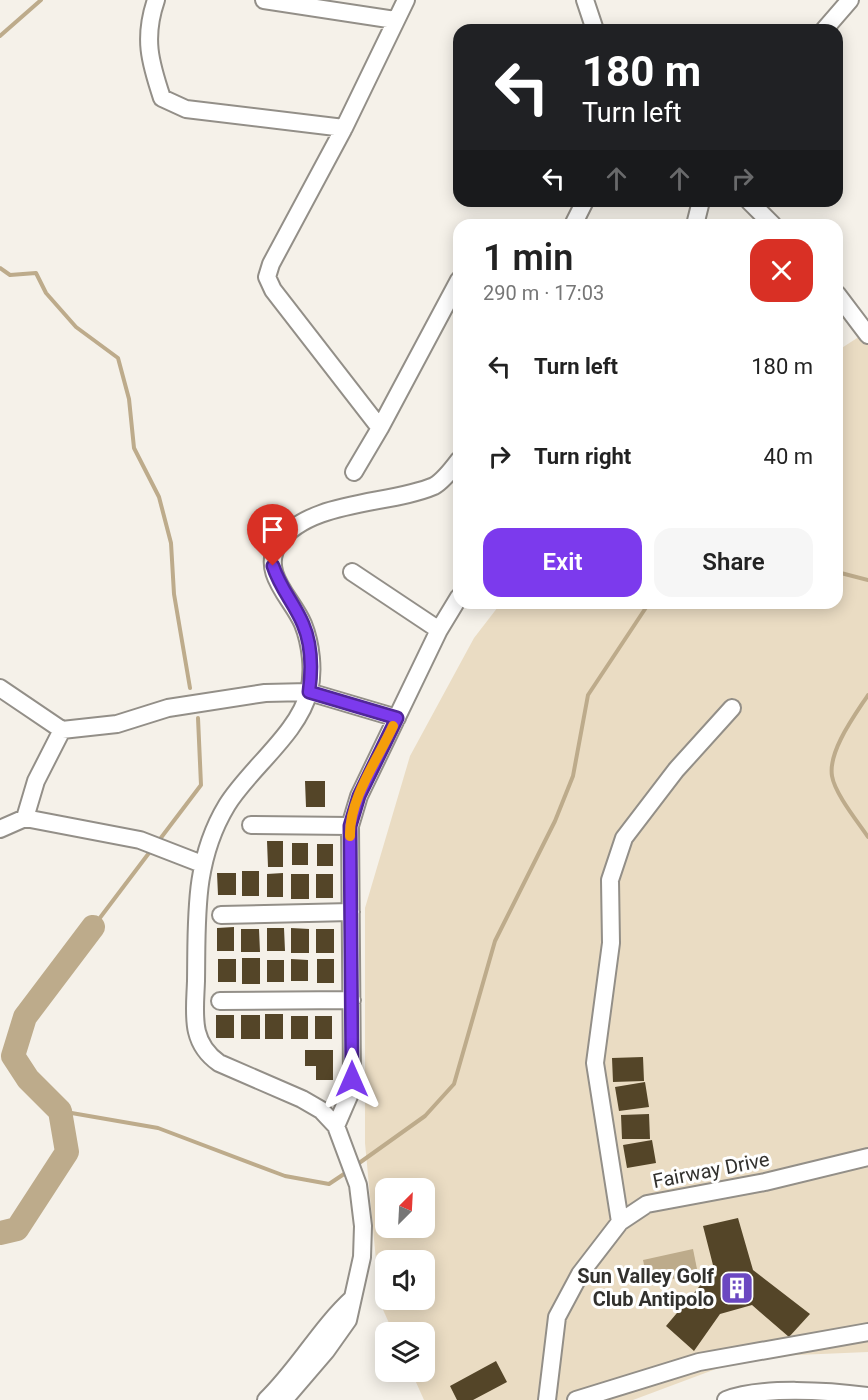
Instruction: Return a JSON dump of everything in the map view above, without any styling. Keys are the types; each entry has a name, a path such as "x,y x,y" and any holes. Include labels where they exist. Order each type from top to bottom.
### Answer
{"street":[{"path":"156,0 149,21 149,58 162,98 186,110 345,128"},
{"path":"264,0 395,20"},
{"path":"380,428 273,290 267,277 271,264 345,128 406,0"},
{"path":"585,0 593,24"},
{"path":"829,24 850,0"},
{"path":"755,207 767,219"},
{"path":"354,472 453,291"},
{"path":"845,316 868,335"},
{"path":"284,1400 326,1352 348,1320 362,1257 363,1226 358,1185 336,1126 321,1110 302,1099 219,1063 208,1055 200,1044 195,1006 198,895 202,864 213,833 228,803 289,728 309,692 312,672 303,624 279,586 273,566 273,552 289,531 310,518 436,485 453,467"},
{"path":"352,572 439,630"},
{"path":"336,1126 349,1096 352,1079 350,826 359,796 439,630 453,607"},
{"path":"0,688 62,730 117,724 178,706 265,693 309,692 397,718"},
{"path":"620,1222 595,1063 611,944 610,880 624,838 676,770 732,708"},
{"path":"25,818 36,782 62,730"},
{"path":"0,828 25,818 140,840 202,864"},
{"path":"251,825 350,826"},
{"path":"221,915 351,912"},
{"path":"220,1001 352,1000"},
{"name":"Fairway Drive","path":"547,1400 556,1317 580,1274 620,1222 647,1204 765,1182 868,1157"},
{"path":"266,1400 287,1379 337,1313 353,1298"},
{"path":"576,1400 699,1362 868,1332"},
{"path":"726,1400 789,1391 831,1391 868,1396"}],"shaded area":[{"path":"868,331 868,1352 748,1357 633,1400 424,1400 416,1382 435,1382 435,1322 389,1322 383,1310 435,1310 435,1250 375,1250 365,1143 365,908 410,756 474,638 496,609 843,609 843,347"},
{"path":"693,1249 698,1274 648,1284 643,1260"}],"building":[{"path":"305,781 325,781 325,807 306,807"},
{"path":"267,841 283,841 283,867 268,867"},
{"path":"292,843 308,843 308,865 292,865"},
{"path":"317,844 333,844 333,866 317,866"},
{"path":"242,871 259,871 259,896 242,896"},
{"path":"217,873 236,873 236,895 218,895"},
{"path":"283,873 283,897 267,897 267,874"},
{"path":"291,874 309,874 309,899 291,899"},
{"path":"316,874 333,874 333,898 316,898"},
{"path":"234,927 234,951 217,951 217,928"},
{"path":"267,928 284,928 285,951 267,951"},
{"path":"291,928 309,929 309,953 291,953"},
{"path":"241,929 259,929 260,952 241,952"},
{"path":"316,929 334,929 334,953 316,953"},
{"path":"242,958 260,958 260,984 242,984"},
{"path":"218,959 236,959 236,982 218,982"},
{"path":"291,959 308,960 308,981 291,981"},
{"path":"317,959 334,959 334,983 317,983"},
{"path":"267,960 284,960 284,982 267,982"},
{"path":"265,1014 283,1014 283,1039 265,1039"},
{"path":"216,1015 234,1015 234,1038 216,1038"},
{"path":"241,1015 260,1015 260,1039 241,1039"},
{"path":"291,1016 308,1016 308,1039 291,1039"},
{"path":"315,1016 332,1016 332,1039 315,1039"},
{"path":"305,1050 333,1050 333,1080 316,1080 316,1066 305,1066"},
{"path":"643,1057 644,1081 613,1082 612,1058"},
{"path":"645,1082 649,1107 619,1111 615,1087"},
{"path":"649,1114 650,1139 622,1139 621,1115"},
{"path":"652,1140 656,1163 627,1168 623,1145"},
{"name":"Sun Valley Golf Club Antipolo","path":"738,1218 753,1270 810,1314 789,1337 752,1305 720,1314 694,1351 666,1326 714,1269 703,1226"},
{"path":"496,1361 507,1382 473,1400 457,1400 450,1386"}],"waterway":[{"path":"0,36 41,0"},
{"path":"0,268 10,275 36,273 46,293 76,327 118,358 129,399 134,448 159,497 171,543 174,594 190,688"},
{"path":"843,574 868,580"},
{"path":"355,1166 425,1116 454,1084 495,941 555,821 573,776 588,695 645,609"},
{"path":"868,695 838,745 832,766 832,776 837,791 868,837"},
{"path":"157,843 201,785 198,718"},
{"path":"93,927 152,849"},
{"path":"0,1233 17,1229 67,1152 60,1111 28,1079 13,1056 25,1017 93,927"},
{"path":"60,1111 158,1128 285,1176 329,1184 347,1172"}],"slow traffic":[{"path":"350,836 350,826 359,796 393,726"}],"place":[{"name":"Sun Valley Golf Club Antipolo","path":"737,1288"}],"route":[{"path":"273,566 279,586 303,624 309,646 312,672 309,692 397,718 359,796 350,826 352,1079"}]}
